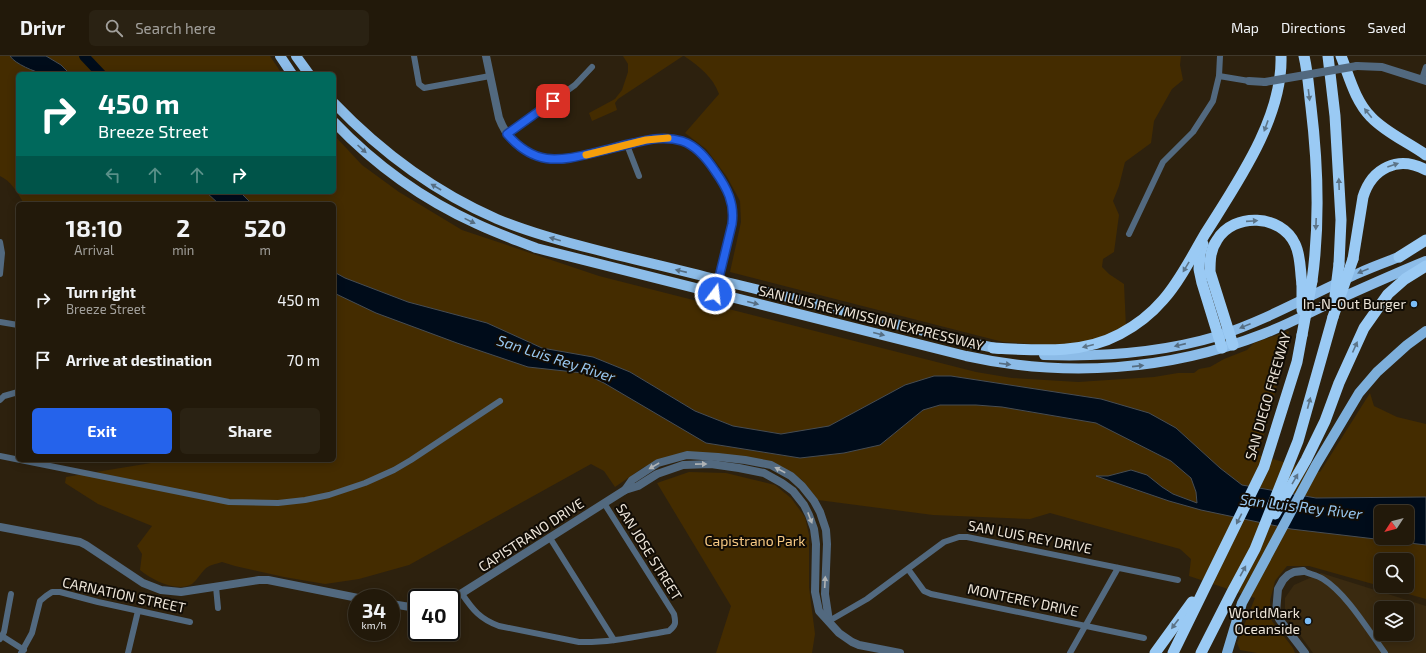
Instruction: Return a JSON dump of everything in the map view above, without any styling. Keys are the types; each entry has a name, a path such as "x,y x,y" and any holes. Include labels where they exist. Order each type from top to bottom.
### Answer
{"highway":[{"path":"280,56 291,72"},
{"path":"296,56 308,72"},
{"path":"993,348 1045,350 1076,348 1110,339 1130,329 1151,312 1173,288 1261,140 1277,96 1281,56"},
{"name":"SAN DIEGO FREEWAY","path":"1173,653 1264,467 1297,362 1302,334 1307,282 1315,257 1318,188 1304,56"},
{"path":"1328,56 1334,116 1341,220 1339,264 1333,317"},
{"path":"1341,56 1359,101 1370,116 1426,155"},
{"name":"SAN LUIS REY MISSION EXPRESSWAY","path":"336,105 356,126 391,156 433,186 498,219 525,230 569,243 993,348 1040,354 1086,356 1112,355 1171,348 1223,334"},
{"name":"SAN LUIS REY MISSION EXPRESSWAY","path":"336,124 367,153 393,174 437,203 477,225 536,248 966,356 994,362 1032,367 1085,369 1143,365 1177,360 1222,348 1263,334 1366,286 1426,261"},
{"path":"1255,549 1298,441 1333,317 1353,259 1366,188 1371,180 1382,169 1400,163 1418,166 1426,170"},
{"path":"1220,209 1204,240 1200,254 1199,269 1202,284 1223,334 1233,345"},
{"path":"1222,348 1223,334 1210,272 1210,260 1216,241 1226,230 1244,221 1255,220 1272,222 1280,227 1295,243 1307,282"},
{"path":"1223,334 1282,310 1360,272 1399,258 1426,240"},
{"path":"1201,653 1255,549 1306,460 1325,421 1339,383 1364,328 1388,294 1405,279 1426,266"},
{"path":"1155,653 1207,582"}],"main road":[{"path":"1399,258 1426,245"},
{"path":"1227,653 1242,603 1316,465 1359,393 1381,368 1426,331"}],"street":[{"path":"414,56 419,84 424,88 490,76"},
{"path":"486,56 499,118 507,134 515,144 525,151 545,159 557,160 658,138 667,138 682,141 697,150 706,158 728,190 734,215 715,294"},
{"path":"1129,234 1163,162 1193,132 1213,101 1219,76 1220,56"},
{"path":"1219,76 1265,82 1357,66 1382,67 1424,80 1426,67"},
{"path":"507,134 576,85 592,67"},
{"path":"627,145 639,176"},
{"path":"0,242 2,253 0,274"},
{"path":"0,322 16,325"},
{"path":"0,400 4,396 16,393"},
{"path":"30,462 229,502 278,503 305,500 329,495 365,483 394,470 500,401"},
{"name":"CAPISTRANO DRIVE","path":"462,594 625,490 632,480 658,463 687,455 718,456 771,466 791,476 802,486 814,501 820,512 826,530 827,544 824,594 829,621"},
{"path":"0,456 16,459"},
{"name":"SAN JOSE STREET","path":"604,503 674,614 676,622 674,627 669,631 614,640"},
{"path":"0,527 80,542 143,583 161,590 181,592 259,580 268,580 348,596"},
{"name":"SAN LUIS REY DRIVE","path":"829,621 867,599 944,542 959,537 967,537 1178,580"},
{"path":"462,594 479,616 499,626 579,642 614,640 550,538"},
{"path":"1070,653 1118,568"},
{"name":"MONTEREY DRIVE","path":"908,569 924,591 931,594 1144,638"},
{"path":"1305,653 1300,649 1279,619 1276,612 1278,590 1283,580 1294,572 1303,572 1322,578 1336,590 1352,608 1385,653"},
{"path":"216,587 218,608"},
{"name":"CARNATION STREET","path":"22,651 32,633 40,602 52,592 60,592 190,622"},
{"path":"11,594 1,637 22,651"},
{"path":"128,653 138,611"},
{"path":"829,621 843,636 859,649 900,653"}],"shaded area":[{"path":"1321,573 1374,590 1374,593 1385,593 1410,601 1374,601 1374,641 1414,641 1414,602 1426,606 1426,653 1313,653 1285,614 1285,598 1294,585"}],"green space":[{"path":"0,56 10,56 12,59 40,72 16,72 16,191 11,184 0,176"},
{"path":"46,56 270,56 281,72 68,72 61,65"},
{"path":"623,56 683,56 618,99 615,103 617,110 592,121 589,113 615,99 622,90 628,72 628,64"},
{"path":"684,56 1181,56 1180,65 1183,80 1172,89 1154,121 1151,143 1125,162 1119,186 1113,201 1119,215 1114,252 1103,259 1102,267 1109,274 1124,284 1126,327 1087,344 1046,345 1003,342 730,272 741,222 740,201 727,177 706,149 685,133 719,94 713,82 705,72"},
{"path":"336,137 362,165 399,192 462,230 599,276 976,372 1012,378 1078,382 1154,377 1178,373 1194,373 1199,369 1210,367 1224,359 1247,350 1254,343 1289,331 1279,378 1258,455 1320,472 1370,393 1374,406 1397,417 1426,424 1426,497 1316,498 1242,485 1220,468 1176,428 1101,399 951,376 934,376 905,385 829,426 781,434 733,426 695,411 630,372 593,357 542,348 487,323 408,302 345,278 336,273 336,202 250,202 242,194 336,194"},
{"path":"18,194 208,194 217,202 23,202"},
{"path":"336,294 376,313 528,367 583,373 604,383 706,443 800,458 844,453 880,445 923,410 940,405 1002,407 1096,423 1171,461 1191,478 1196,492 1197,503 1173,494 1147,475 1131,470 1108,476 1097,477 1169,501 1374,537 1374,545 1414,545 1414,543 1426,545 1426,599 1405,593 1414,593 1414,553 1374,553 1374,584 1309,566 1287,566 1275,581 1270,601 1272,621 1293,648 1295,653 1257,653 1240,650 1237,643 1255,598 1189,576 1191,559 1180,549 1050,513 1030,519 933,515 818,500 801,479 766,462 684,452 644,467 615,487 604,471 591,464 409,565 359,579 325,584 284,577 222,562 207,568 192,584 180,587 165,584 151,578 140,570 142,554 137,546 152,526 98,504 65,483 66,477 157,462 336,462"},
{"name":"Capistrano Park","path":"689,472 726,473 775,485 791,498 805,517 809,535 809,587 815,634 812,653 716,653 731,606 657,483"}],"water":[{"path":"10,56 46,56 61,65 68,72 37,72 21,65"},
{"path":"208,194 242,194 250,202 217,202"},
{"path":"336,273 345,278 408,302 487,323 542,348 593,357 630,372 695,411 733,426 781,434 829,426 905,385 934,376 951,376 1101,399 1149,413 1176,428 1220,468 1242,485 1316,498 1426,497 1426,545 1414,544 1414,505 1374,505 1374,539 1291,529 1201,510 1169,501 1096,476 1108,476 1131,470 1147,475 1173,494 1197,503 1196,492 1191,478 1171,461 1096,423 1002,407 940,405 923,410 880,445 844,453 800,458 706,443 604,383 583,373 528,367 376,313 336,294"}],"waterway":[{"name":"San Luis Rey River","path":"84,56 99,72"}],"slow traffic":[{"path":"586,155 646,140 668,138"}],"place":[{"name":"In-N-Out Burger","path":"1414,304"},
{"name":"WorldMark Oceanside","path":"1308,621"}],"route":[{"path":"553,101 507,134 515,144 535,156 545,159 567,159 646,140 667,138 682,141 690,145 706,158 728,190 734,215 715,294"}]}
